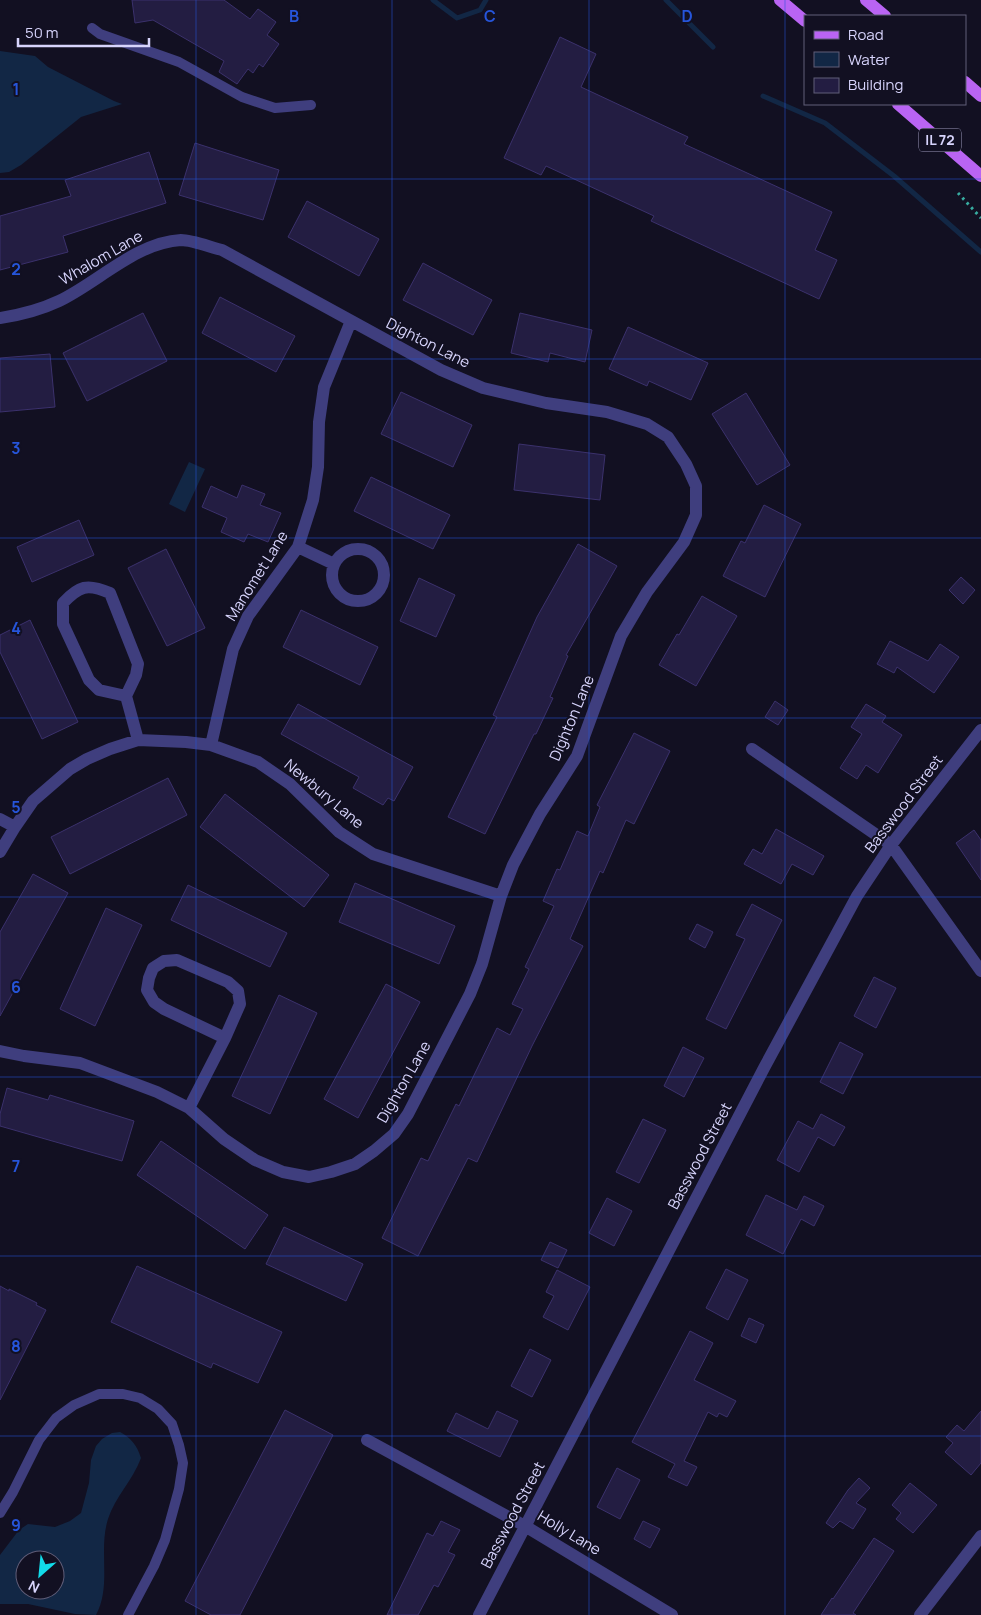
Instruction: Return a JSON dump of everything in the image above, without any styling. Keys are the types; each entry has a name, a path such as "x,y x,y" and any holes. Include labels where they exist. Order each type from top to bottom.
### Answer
{"main road":[{"path":"866,0 884,15"},
{"path":"784,1 804,20"},
{"path":"966,83 981,96"},
{"name":"IL 72","path":"899,105 981,176"}],"street":[{"name":"Whalom Lane","path":"0,318 23,314 59,301 126,260 156,246 182,240 222,250 351,322"},
{"name":"Manomet Lane","path":"211,745 233,649 248,616 298,547 313,500 318,468 319,422 324,386 351,322"},
{"name":"Dighton Lane","path":"0,1050 24,1056 80,1063 157,1092 189,1108 224,1138 256,1160 283,1172 309,1177 355,1164 394,1134 408,1114 470,994 482,964 501,896 513,865 540,814 577,756 621,636 647,592 684,542 696,515 696,486 686,464 668,437 647,424 607,412 546,403 484,388 441,370 351,322"},
{"path":"298,547 334,564"},
{"path":"354,550 370,553 377,558 384,573 380,590 374,596 358,602 341,596 332,581 334,564 339,557 354,550"},
{"path":"126,696 99,690 89,680 85,672 63,624 63,603 75,590 95,587 110,593 138,664 136,674 126,696 138,740"},
{"name":"Basswood Street","path":"479,1615 769,1059 857,896 891,845 981,730"},
{"path":"0,852 33,801 70,769 86,759 138,740 211,745"},
{"name":"Newbury Lane","path":"211,745 258,762 274,772 290,784 339,832 373,854 501,896"},
{"path":"752,750 891,845 981,971"},
{"path":"0,818 15,827"},
{"path":"189,1108 225,1038 240,1004 238,992 228,982 178,960 164,961 153,968 147,990 154,1002 164,1009 225,1038"},
{"name":"Holly Lane","path":"368,1440 525,1526 672,1615"},
{"path":"920,1615 981,1536"}],"lane":[{"path":"92,28 100,34 179,62 242,97 275,108 311,105"},
{"path":"0,1512 13,1492 39,1440 56,1418 74,1404 99,1394 123,1394 140,1398 158,1409 172,1424 179,1445 183,1462 180,1489 165,1540 150,1574 128,1615"}],"path":[{"path":"958,193 981,218"}],"water":[{"path":"0,51 35,56 48,67 122,104 81,117 21,165 9,172 0,173"},
{"path":"189,462 205,469 185,512 169,504"},
{"path":"120,1432 133,1442 141,1458 108,1519 104,1543 103,1592 101,1604 96,1615 75,1614 28,1604 0,1604 0,1555 19,1530 28,1524 55,1527 70,1521 81,1513 89,1483 91,1460 96,1446 102,1439 112,1433"}],"building":[{"path":"132,0 224,0 250,19 258,9 276,22 267,35 279,44 263,67 259,64 253,73 248,69 237,84 219,72 224,61 153,20 135,23"},
{"path":"560,37 596,54 581,87 688,137 684,144 832,212 815,250 837,260 819,299 651,221 654,216 546,166 541,175 504,158"},
{"path":"195,143 279,170 263,220 179,195"},
{"path":"149,152 166,203 63,236 68,252 0,270 0,216 71,196 65,180"},
{"path":"307,201 379,239 359,276 288,237"},
{"path":"423,263 492,300 473,335 403,300"},
{"path":"220,297 295,336 276,372 202,333"},
{"path":"143,313 167,361 87,401 63,353"},
{"path":"520,313 592,330 585,362 550,353 548,362 511,353"},
{"path":"628,327 708,363 691,400 649,381 647,386 609,369"},
{"path":"50,354 55,407 0,412 0,358"},
{"path":"401,392 472,425 453,467 381,434"},
{"path":"746,393 790,465 757,485 712,414"},
{"path":"519,444 605,455 600,500 514,490"},
{"path":"371,477 450,515 433,549 354,511"},
{"path":"242,485 265,494 260,505 281,513 268,542 248,534 244,542 221,532 227,518 202,507 211,486 237,498"},
{"path":"764,505 801,524 765,597 723,576 741,541 745,543"},
{"path":"79,520 94,555 32,582 17,547"},
{"path":"578,544 617,566 566,655 568,656 550,697 553,698 485,834 448,817 497,717 493,715 537,617"},
{"path":"166,549 205,628 167,646 128,568"},
{"path":"961,577 975,590 963,604 949,590"},
{"path":"419,578 455,595 436,637 400,621"},
{"path":"702,596 737,616 696,686 659,665"},
{"path":"301,610 378,647 360,685 283,647"},
{"path":"30,620 78,722 42,739 0,652 0,635"},
{"path":"890,641 928,661 940,644 959,657 934,693 897,667 894,673 877,664"},
{"path":"775,701 788,710 778,725 765,717"},
{"path":"298,704 413,767 394,801 388,798 383,805 353,788 359,777 281,734"},
{"path":"866,704 886,716 882,722 902,735 878,773 866,765 857,779 840,768 862,734 851,727"},
{"path":"634,733 670,751 634,824 626,820 603,873 600,871 570,939 583,946 532,1046 477,1162 468,1158 418,1256 382,1238 421,1158 428,1161 456,1104 459,1106 497,1028 510,1035 523,1009 512,1004 529,969 525,967 554,906 543,901 557,869 560,870 577,831 588,836 600,807 597,805"},
{"path":"168,778 187,815 70,874 51,837"},
{"path":"225,794 329,875 304,907 200,827"},
{"path":"776,829 824,856 813,875 792,864 781,884 744,864 753,849 762,854"},
{"path":"974,830 981,840 981,880 956,843"},
{"path":"33,874 68,893 0,1016 0,932"},
{"path":"355,883 455,926 439,964 339,922"},
{"path":"188,885 287,933 270,967 171,920"},
{"path":"752,904 782,920 726,1029 706,1019 745,939 736,935"},
{"path":"106,908 142,925 95,1026 60,1009"},
{"path":"697,924 713,932 705,948 689,939"},
{"path":"874,977 896,988 876,1028 854,1016"},
{"path":"386,984 420,1002 358,1118 324,1099"},
{"path":"279,995 317,1013 270,1114 232,1096"},
{"path":"840,1042 863,1054 843,1094 820,1082"},
{"path":"683,1047 704,1058 684,1097 664,1086"},
{"path":"7,1088 48,1100 50,1095 134,1121 122,1161 0,1126 0,1114"},
{"path":"821,1114 845,1127 834,1146 818,1137 799,1172 777,1160 798,1121 813,1129"},
{"path":"643,1119 666,1130 639,1183 616,1172"},
{"path":"161,1141 268,1215 245,1249 137,1175"},
{"path":"766,1195 797,1210 804,1196 824,1206 814,1226 801,1219 783,1254 746,1235"},
{"path":"607,1198 632,1211 614,1246 589,1233"},
{"path":"284,1227 363,1264 346,1301 266,1264"},
{"path":"550,1242 567,1250 558,1268 541,1260"},
{"path":"137,1266 282,1332 258,1383 213,1363 211,1368 111,1322"},
{"path":"726,1269 748,1280 728,1320 706,1308"},
{"path":"557,1270 590,1287 568,1330 543,1317 554,1296 546,1292"},
{"path":"0,1286 37,1303 36,1305 46,1310 0,1400"},
{"path":"749,1318 764,1325 756,1343 741,1336"},
{"path":"690,1331 713,1343 694,1380 736,1401 727,1417 719,1413 717,1417 708,1412 684,1461 697,1467 687,1486 668,1477 675,1464 632,1442"},
{"path":"530,1349 551,1360 532,1397 511,1386"},
{"path":"285,1410 333,1435 240,1615 211,1615 185,1601"},
{"path":"497,1411 518,1421 500,1457 447,1431 456,1413 488,1429"},
{"path":"981,1411 981,1463 971,1475 945,1452 953,1443 946,1437 957,1425 964,1431"},
{"path":"617,1468 640,1480 620,1519 597,1507"},
{"path":"859,1478 870,1488 856,1503 866,1509 853,1529 840,1521 833,1528 826,1523 848,1490"},
{"path":"910,1483 937,1505 913,1533 896,1519 901,1513 892,1505"},
{"path":"441,1521 460,1530 448,1552 455,1555 438,1587 434,1585 418,1615 387,1615 427,1533 433,1536"},
{"path":"643,1521 660,1529 650,1548 634,1539"},
{"path":"874,1538 894,1551 853,1613 856,1615 821,1615 833,1599"}],"waterway":[{"path":"433,0 457,18 480,10 486,0"},
{"path":"666,0 713,47"},
{"path":"763,96 825,123 894,176 981,252"}]}
